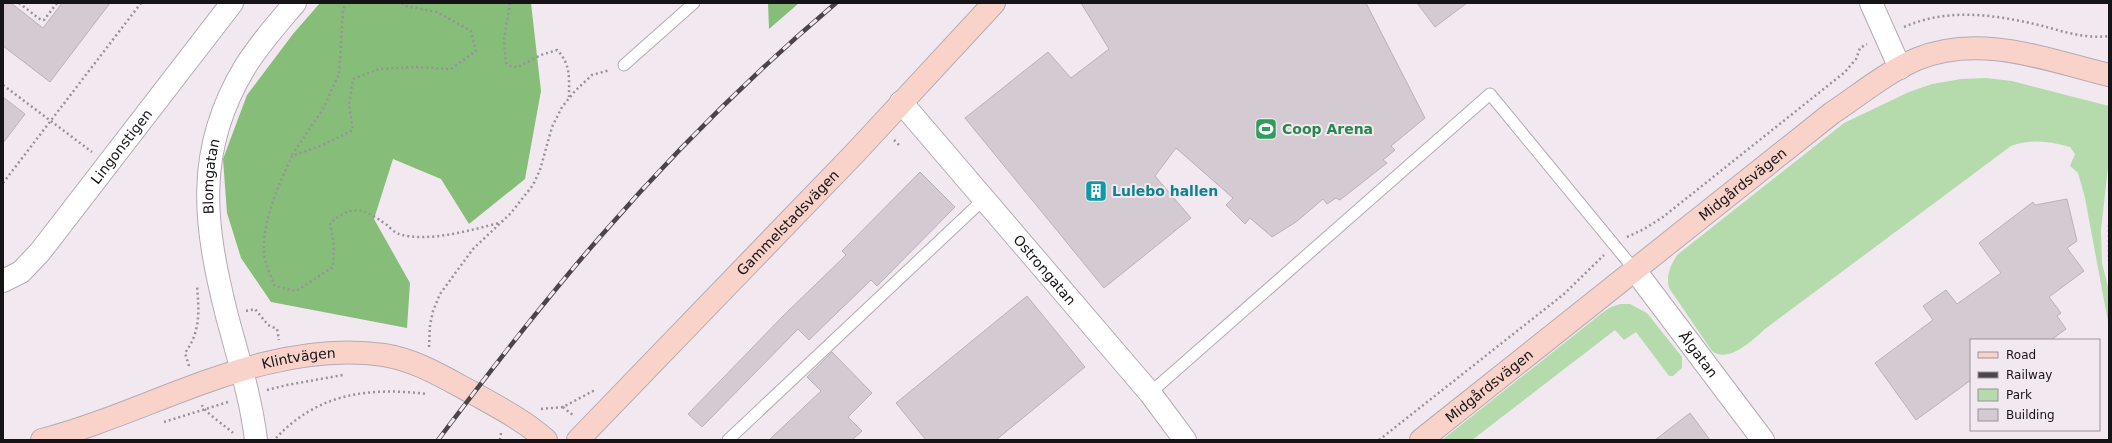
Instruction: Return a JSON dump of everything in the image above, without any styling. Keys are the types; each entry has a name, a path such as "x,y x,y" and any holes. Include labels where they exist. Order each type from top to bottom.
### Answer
{"street":[{"name":"Lingonstigen","path":"3,281 21,272 40,252 232,3"},
{"name":"Blomgatan","path":"256,440 242,370 214,261 209,222 207,186 214,138 221,113 245,66 295,3"},
{"name":"Gammelstadsvägen","path":"578,440 994,3"},
{"path":"1871,3 1900,68"},
{"name":"Midgårdsvägen","path":"1421,440 1832,113 1900,68 1917,59 1939,52 1978,47 2013,51 2109,75"},
{"name":"Ostrongatan","path":"901,102 1150,393 1179,438"},
{"name":"Ålgatan","path":"1634,269 1763,440"},
{"name":"Klintvägen","path":"42,440 242,370 283,360 318,355 359,353 385,356 412,363 448,379 510,414 546,440"}],"lane":[{"path":"624,66 694,3"},
{"path":"1150,393 1490,94 1634,269"},
{"path":"728,440 984,198"}],"path":[{"path":"19,3 40,20 44,20 57,3"},
{"path":"3,183 141,3"},
{"path":"346,3 343,10 339,74 323,109 292,156 275,192 265,237 264,254 275,286 296,290 334,267 334,246 330,223 343,212 367,211 399,234 433,237 462,233 500,223"},
{"path":"292,156 325,144 353,130 349,105 353,79 379,69 416,67 451,69 476,51 471,31 437,12 405,6 402,3"},
{"path":"510,3 504,40 506,63 512,67 518,67 542,55 557,50 565,58 569,68 570,97"},
{"path":"429,353 430,325 440,294 473,249 511,213 533,185 540,170 552,127 562,106 592,75 624,66"},
{"path":"3,85 94,154"},
{"path":"2109,225 2109,261"},
{"path":"227,315 255,309 268,325 277,329 287,385"},
{"path":"162,422 287,385 346,375"},
{"path":"275,440 286,428 305,413 325,402 368,392 391,391 430,394"}],"green space":[{"path":"320,3 531,3 541,91 525,179 469,224 441,179 393,159 374,219 410,283 407,328 271,302 241,258 227,213 223,159 247,95 293,34"},
{"path":"768,3 799,3 769,29"},
{"path":"1986,78 2012,81 2109,106 2109,158 2101,230 2102,263 2109,291 2109,327 2085,198 2078,173 2070,166 2075,154 2070,147 2055,143 2026,142 2011,146 1740,349 1725,355 1712,351 1669,288 1669,271 1677,255 1844,123 1909,92 1932,84 1961,79"},
{"path":"1620,304 1630,304 1647,313 1682,357 1682,368 1673,376 1669,376 1636,332 1624,340 1615,330 1472,440 1442,440 1602,313 1611,307"}],"building":[{"path":"3,3 11,3 43,28 62,3 110,3 50,82 3,46"},
{"name":"Coop Arena","path":"1081,3 1366,3 1425,118 1391,146 1395,150 1383,160 1387,163 1340,200 1336,198 1327,204 1323,199 1296,222 1272,237 1250,218 1245,224 1226,205 1233,198 1176,148 1155,176 1191,218 1104,288 965,118 1048,52 1071,78 1109,49"},
{"path":"1417,3 1467,3 1435,27"},
{"path":"3,97 25,114 3,143"},
{"path":"920,172 955,207 877,286 871,280 809,340 798,329 702,427 688,414 784,315 846,255 842,251"},
{"path":"2067,199 2077,241 2067,248 2084,271 2049,297 2061,313 2057,316 2066,329 2052,339 1970,339 1970,381 1916,420 1875,363 1933,320 1923,306 1946,290 1957,304 2001,273 1979,243 2033,202 2035,205"},
{"path":"1027,296 1085,367 996,440 926,440 896,403"},
{"path":"832,352 872,393 848,417 862,431 852,440 769,440 821,391 807,377"},
{"path":"1690,413 1710,440 1655,440"}],"railway":[{"path":"438,440 537,312 655,175 743,86 836,3"}],"place":[{"name":"Coop Arena","path":"1266,129"},
{"name":"Lulebo hallen","path":"1096,191"}]}
